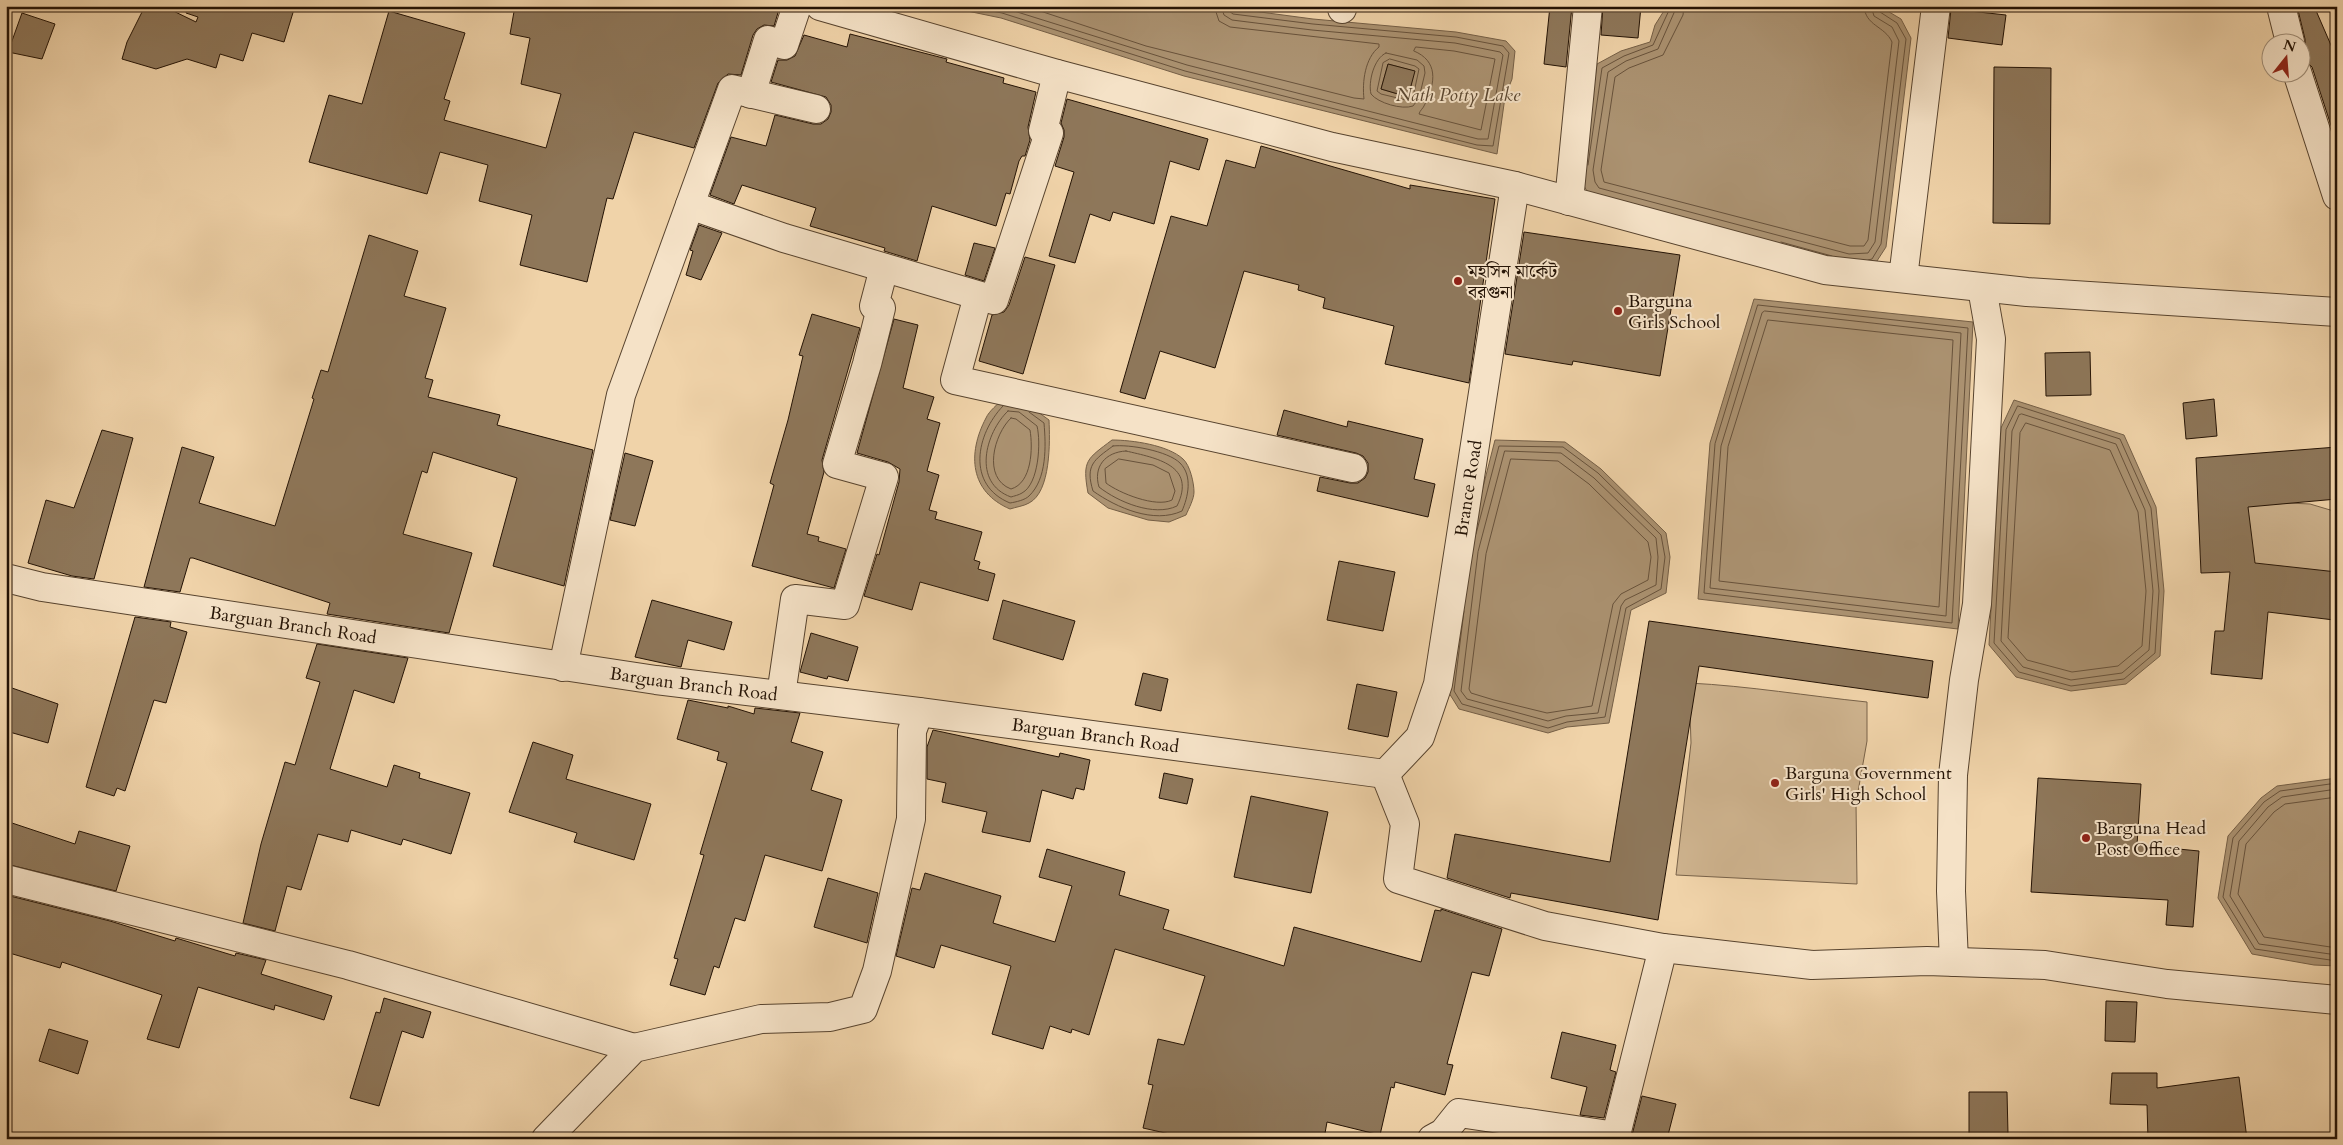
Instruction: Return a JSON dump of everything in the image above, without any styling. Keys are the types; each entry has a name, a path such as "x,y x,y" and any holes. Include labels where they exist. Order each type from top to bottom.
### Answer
{"street":[{"path":"751,94 768,40 784,45 797,6"},
{"path":"820,6 1058,74 1332,147 1515,186 1826,270 2027,292 2337,312"},
{"path":"1569,201 1588,6"},
{"path":"1903,278 1936,6"},
{"path":"2282,6 2288,32"},
{"path":"690,205 784,238 994,300 1049,133 1043,131 1058,74"},
{"path":"2300,82 2337,196"},
{"path":"563,666 620,395 732,89 816,109"},
{"name":"Brance Road","path":"1385,774 1420,737 1438,684 1515,186"},
{"path":"781,695 795,599 845,605 884,477 837,464 867,364 881,308 874,306 884,268"},
{"path":"1954,962 1951,891 1953,775 1964,680 1977,604 1991,339 1982,288"},
{"path":"978,296 955,380 1353,468"},
{"name":"Barguan Branch Road","path":"6,578 42,586 563,666 1385,774"},
{"path":"6,879 367,970 634,1048 761,1020 830,1017 863,1009 876,971 911,819 912,731 919,712"},
{"path":"1385,774 1404,824 1398,879 1545,926 1663,948 1812,965 1954,962 2045,965 2167,984 2337,1000"},
{"path":"1432,1139 1443,1133 1459,1113 1615,1138 1663,948"},
{"path":"546,1139 634,1048"}],"shaded area":[{"path":"2245,501 2310,504 2337,512 2337,581 2296,572 2242,566"},
{"path":"1689,683 1867,702 1867,741 1856,803 1857,884 1676,875 1691,743"}],"water":[{"name":"Nath Potty Lake","path":"943,6 1215,6 1313,19 1456,32 1506,41 1515,51 1512,79 1505,97 1497,154 1184,76 1001,18","holes":["1388,64 1414,71 1408,97 1381,89"]},
{"path":"1667,6 1811,6 1843,9 1879,6 1901,19 1911,38 1886,247 1875,264 1847,265 1592,199 1584,186 1582,170 1597,64 1621,51 1650,42 1655,25"},
{"path":"1754,299 1973,322 1958,629 1698,599 1710,443"},
{"path":"1004,398 1023,401 1049,420 1048,465 1042,488 1029,503 1010,509 997,502 987,493 976,471 975,458 976,445 986,418 991,410"},
{"path":"2014,400 2124,435 2156,507 2164,591 2160,656 2126,684 2071,691 2016,677 1989,645 2001,428"},
{"path":"1112,440 1139,442 1159,447 1183,459 1190,470 1194,488 1193,498 1186,515 1169,522 1148,520 1108,508 1088,493 1086,467 1088,461"},
{"path":"1495,440 1565,442 1601,469 1666,533 1670,557 1666,593 1631,610 1609,723 1567,727 1548,733 1459,709 1449,693 1467,550"},
{"path":"2337,778 2337,966 2314,965 2252,954 2218,898 2228,836 2261,798 2277,786"}],"building":[{"path":"145,6 163,6 196,22 198,17 186,13 187,6 295,6 284,42 252,33 243,61 220,54 216,68 187,59 156,69 122,59 127,42"},
{"path":"515,6 780,6 774,26 764,25 757,29 753,35 741,75 728,74 718,83 694,148 634,132 613,199 607,198 587,282 520,265 532,215 479,201 488,165 440,152 427,194 309,162 329,95 362,104 389,11 465,33 444,99 450,101 444,120 546,148 561,94 521,84 530,38 510,34"},
{"path":"1550,6 1572,6 1566,67 1544,64"},
{"path":"1603,6 1641,6 1638,38 1601,35"},
{"path":"2297,6 2314,6 2337,59 2337,144 2310,65 2310,32 2303,32"},
{"path":"1951,9 2006,15 2002,45 1948,38"},
{"path":"22,13 55,24 42,59 8,52"},
{"path":"850,34 947,59 946,62 1004,78 1003,83 1036,92 1028,127 1030,140 1025,156 1022,156 1019,161 1010,194 1006,193 996,226 932,206 917,261 884,251 885,248 810,226 816,208 742,185 734,204 710,195 731,137 766,146 775,115 813,124 821,124 828,119 831,105 826,97 771,82 778,60 787,60 795,56 804,35 847,47"},
{"path":"1388,64 1415,71 1408,97 1381,89"},
{"path":"1994,67 2051,68 2050,224 1993,223"},
{"path":"1067,99 1208,139 1199,170 1170,161 1154,224 1113,212 1110,221 1090,214 1075,263 1049,256 1074,172 1055,166 1064,137 1061,123"},
{"path":"1261,146 1410,189 1410,185 1495,199 1469,383 1385,364 1394,326 1323,308 1325,298 1298,290 1299,285 1244,271 1215,368 1160,351 1145,399 1120,392 1171,216 1207,226 1226,160 1255,168"},
{"path":"699,225 722,233 701,280 686,275 693,251 690,250"},
{"path":"1524,232 1680,255 1660,376 1573,361 1572,365 1505,354"},
{"path":"369,235 418,251 404,296 446,308 425,378 433,380 428,397 500,415 497,425 593,450 564,586 493,566 517,478 433,452 427,473 422,471 403,534 472,553 449,633 327,614 330,603 193,558 190,558 180,592 144,587 182,447 214,457 199,503 275,526 321,370 328,372"},
{"path":"974,243 995,248 984,281 965,275"},
{"path":"1025,257 1055,265 1023,374 979,361 992,315 1004,312 1009,305"},
{"path":"812,314 860,328 822,460 824,472 807,534 819,537 818,541 846,549 834,588 752,566 774,485 770,483 788,420 803,356 799,355"},
{"path":"894,319 918,325 903,388 934,397 927,419 940,423 927,471 939,475 929,510 937,512 935,519 982,532 974,560 980,562 978,569 995,574 988,601 920,582 912,610 864,596 877,554 879,555 899,482 900,469 888,462 857,453"},
{"path":"2090,352 2091,395 2046,396 2045,353"},
{"path":"2214,399 2217,436 2186,439 2183,403"},
{"path":"1284,410 1347,427 1348,421 1423,439 1414,479 1435,484 1428,517 1317,491 1320,477 1358,483 1365,478 1368,472 1368,463 1363,456 1356,453 1277,435"},
{"path":"102,430 133,438 94,579 72,576 28,563 46,500 74,508"},
{"path":"2337,447 2337,499 2248,507 2255,563 2337,572 2334,620 2268,612 2262,679 2211,674 2215,631 2224,631 2230,572 2201,573 2196,458"},
{"path":"625,453 653,461 635,526 610,520"},
{"path":"1339,561 1395,572 1383,631 1327,620"},
{"path":"652,600 732,622 724,650 688,640 681,667 635,657"},
{"path":"1003,600 1075,621 1063,660 993,639"},
{"path":"135,617 171,622 170,627 187,632 166,703 154,700 125,791 117,788 114,796 86,787"},
{"path":"1649,621 1933,661 1928,698 1699,666 1658,920 1511,893 1510,898 1447,878 1455,834 1610,862"},
{"path":"811,633 858,647 848,681 828,676 827,679 800,672"},
{"path":"317,644 408,658 394,703 354,690 330,769 387,787 394,765 420,773 419,778 470,793 451,854 403,839 401,845 351,830 348,842 318,834 301,890 287,886 275,931 243,923 261,844 285,762 295,765 320,682 306,678"},
{"path":"1143,673 1168,679 1161,711 1135,705"},
{"path":"1357,684 1397,692 1388,737 1348,729"},
{"path":"12,688 58,704 48,743 6,731 6,705"},
{"path":"688,700 728,708 728,706 754,714 755,708 800,713 791,742 823,752 811,790 842,800 822,871 765,855 745,921 735,918 719,968 714,966 705,995 670,985 678,959 674,958 704,855 700,854 727,763 717,760 719,752 677,739"},
{"path":"933,730 1059,757 1060,753 1090,760 1084,790 1076,788 1073,799 1042,790 1030,842 982,832 987,812 942,802 946,783 927,779 927,747"},
{"path":"533,742 573,755 566,779 651,804 634,860 574,842 577,833 509,812"},
{"path":"1164,773 1193,779 1187,804 1159,798"},
{"name":"Barguna Head Post Office","path":"2038,778 2141,784 2137,845 2199,851 2193,927 2166,925 2168,900 2031,892"},
{"path":"1251,796 1328,812 1311,893 1234,877"},
{"path":"6,821 75,844 79,831 130,846 116,891 6,864"},
{"path":"1047,849 1125,872 1119,895 1169,910 1163,929 1284,966 1294,927 1421,962 1435,910 1441,911 1441,909 1502,929 1489,976 1472,972 1447,1064 1453,1065 1445,1095 1395,1082 1394,1088 1391,1087 1380,1135 1327,1122 1324,1139 1192,1139 1143,1128 1153,1085 1148,1084 1158,1039 1184,1045 1205,976 1115,949 1089,1035 1072,1029 1071,1033 1050,1026 1043,1049 992,1034 1011,966 941,945 934,968 896,956 912,888 920,890 925,873 1001,896 993,923 1055,942 1072,886 1039,877"},
{"path":"828,878 878,893 867,943 814,927"},
{"path":"6,895 110,921 175,941 176,938 235,956 236,953 266,960 261,974 332,996 324,1020 275,1005 274,1010 198,987 179,1048 147,1039 162,995 62,962 60,968 6,952"},
{"path":"384,998 431,1012 423,1038 402,1031 379,1106 350,1098 376,1012 380,1013"},
{"path":"2106,1001 2137,1002 2135,1042 2105,1041"},
{"path":"49,1029 88,1041 78,1074 39,1061"},
{"path":"1562,1032 1616,1045 1610,1070 1616,1072 1604,1118 1580,1115 1587,1087 1551,1078"},
{"path":"2112,1073 2157,1073 2157,1088 2239,1077 2247,1139 2148,1139 2147,1105 2110,1104"},
{"path":"1969,1092 2007,1092 2008,1134 1969,1134"},
{"path":"1642,1096 1676,1104 1667,1139 1631,1139"}],"place":[{"name":"মহসিন মার্কেট বরগুনা","path":"1458,281"},
{"name":"Barguna Girls School","path":"1618,311"},
{"name":"Barguna Government Girls' High School","path":"1775,783"},
{"name":"Barguna Head Post Office","path":"2086,838"}]}
